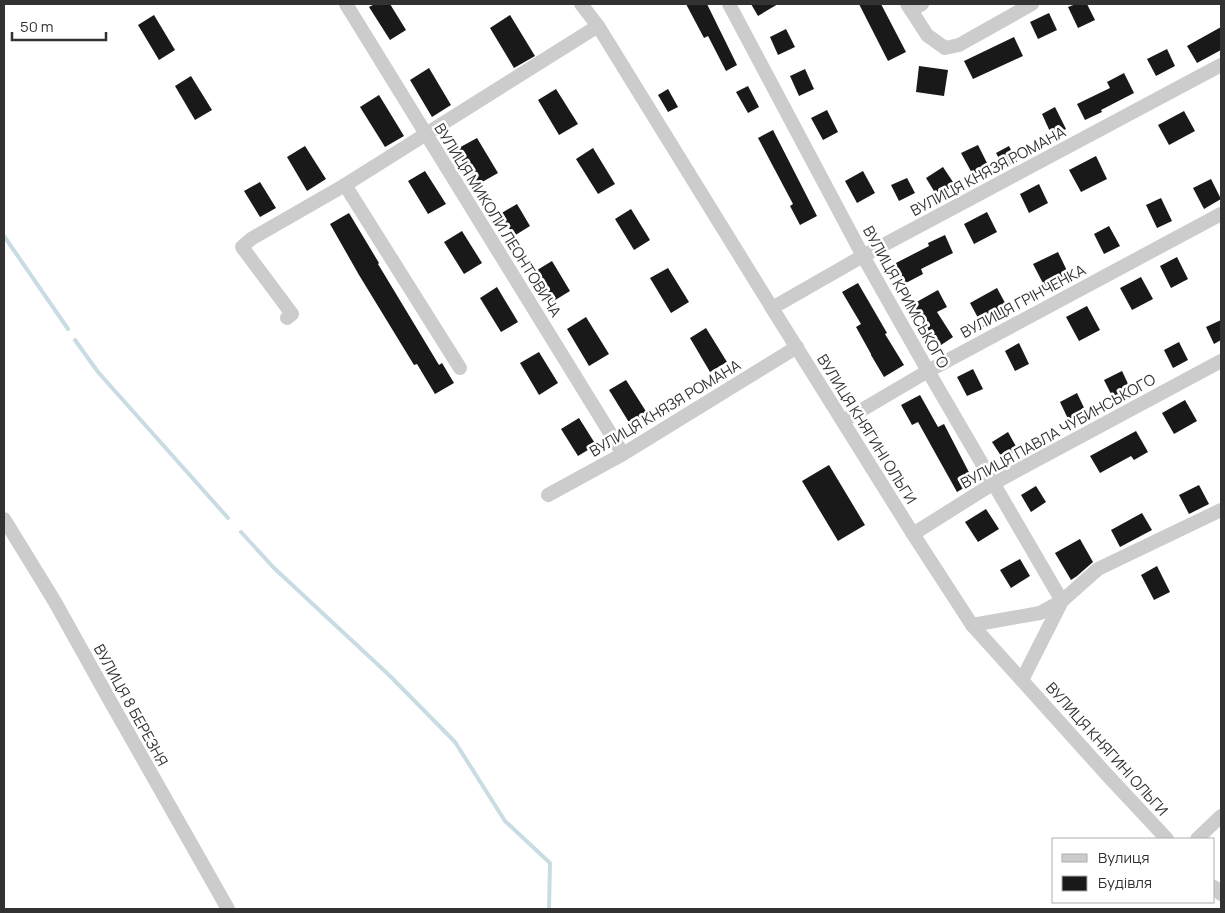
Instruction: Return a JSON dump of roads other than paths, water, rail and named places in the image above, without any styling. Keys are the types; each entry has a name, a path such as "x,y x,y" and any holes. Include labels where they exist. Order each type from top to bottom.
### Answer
{"street":[{"name":"ВУЛИЦЯ МИКОЛИ ЛЕОНТОВИЧА","path":"346,4 623,454"},
{"name":"ВУЛИЦЯ КНЯГИНІ ОЛЬГИ","path":"581,4 598,26 842,421 972,625 1166,838"},
{"name":"ВУЛИЦЯ КРИМСЬКОГО","path":"729,4 863,256 1062,601"},
{"path":"913,6 927,35 945,48 959,45 1032,4"},
{"path":"287,318 292,314 242,246 251,238 345,185 598,26"},
{"name":"ВУЛИЦЯ КНЯЗЯ РОМАНА","path":"772,308 863,256 1221,65"},
{"path":"345,185 460,368"},
{"name":"ВУЛИЦЯ ГРІНЧЕНКА","path":"842,421 928,371 1221,214"},
{"name":"ВУЛИЦЯ КНЯЗЯ РОМАНА","path":"548,495 623,454 797,347"},
{"name":"ВУЛИЦЯ ПАВЛА ЧУБИНСЬКОГО","path":"913,534 994,483 1221,361"},
{"path":"972,625 1040,613 1062,601 1098,570 1221,510"},
{"name":"ВУЛИЦЯ 8 БЕРЕЗНЯ","path":"4,519 55,602 228,909"},
{"path":"1022,680 1062,601"},
{"path":"1198,838 1221,816"}],"waterway":[{"path":"4,236 68,329"},
{"path":"75,340 98,372 228,518"},
{"path":"241,532 274,568 389,675 455,742 505,821 550,863 549,909"}]}
